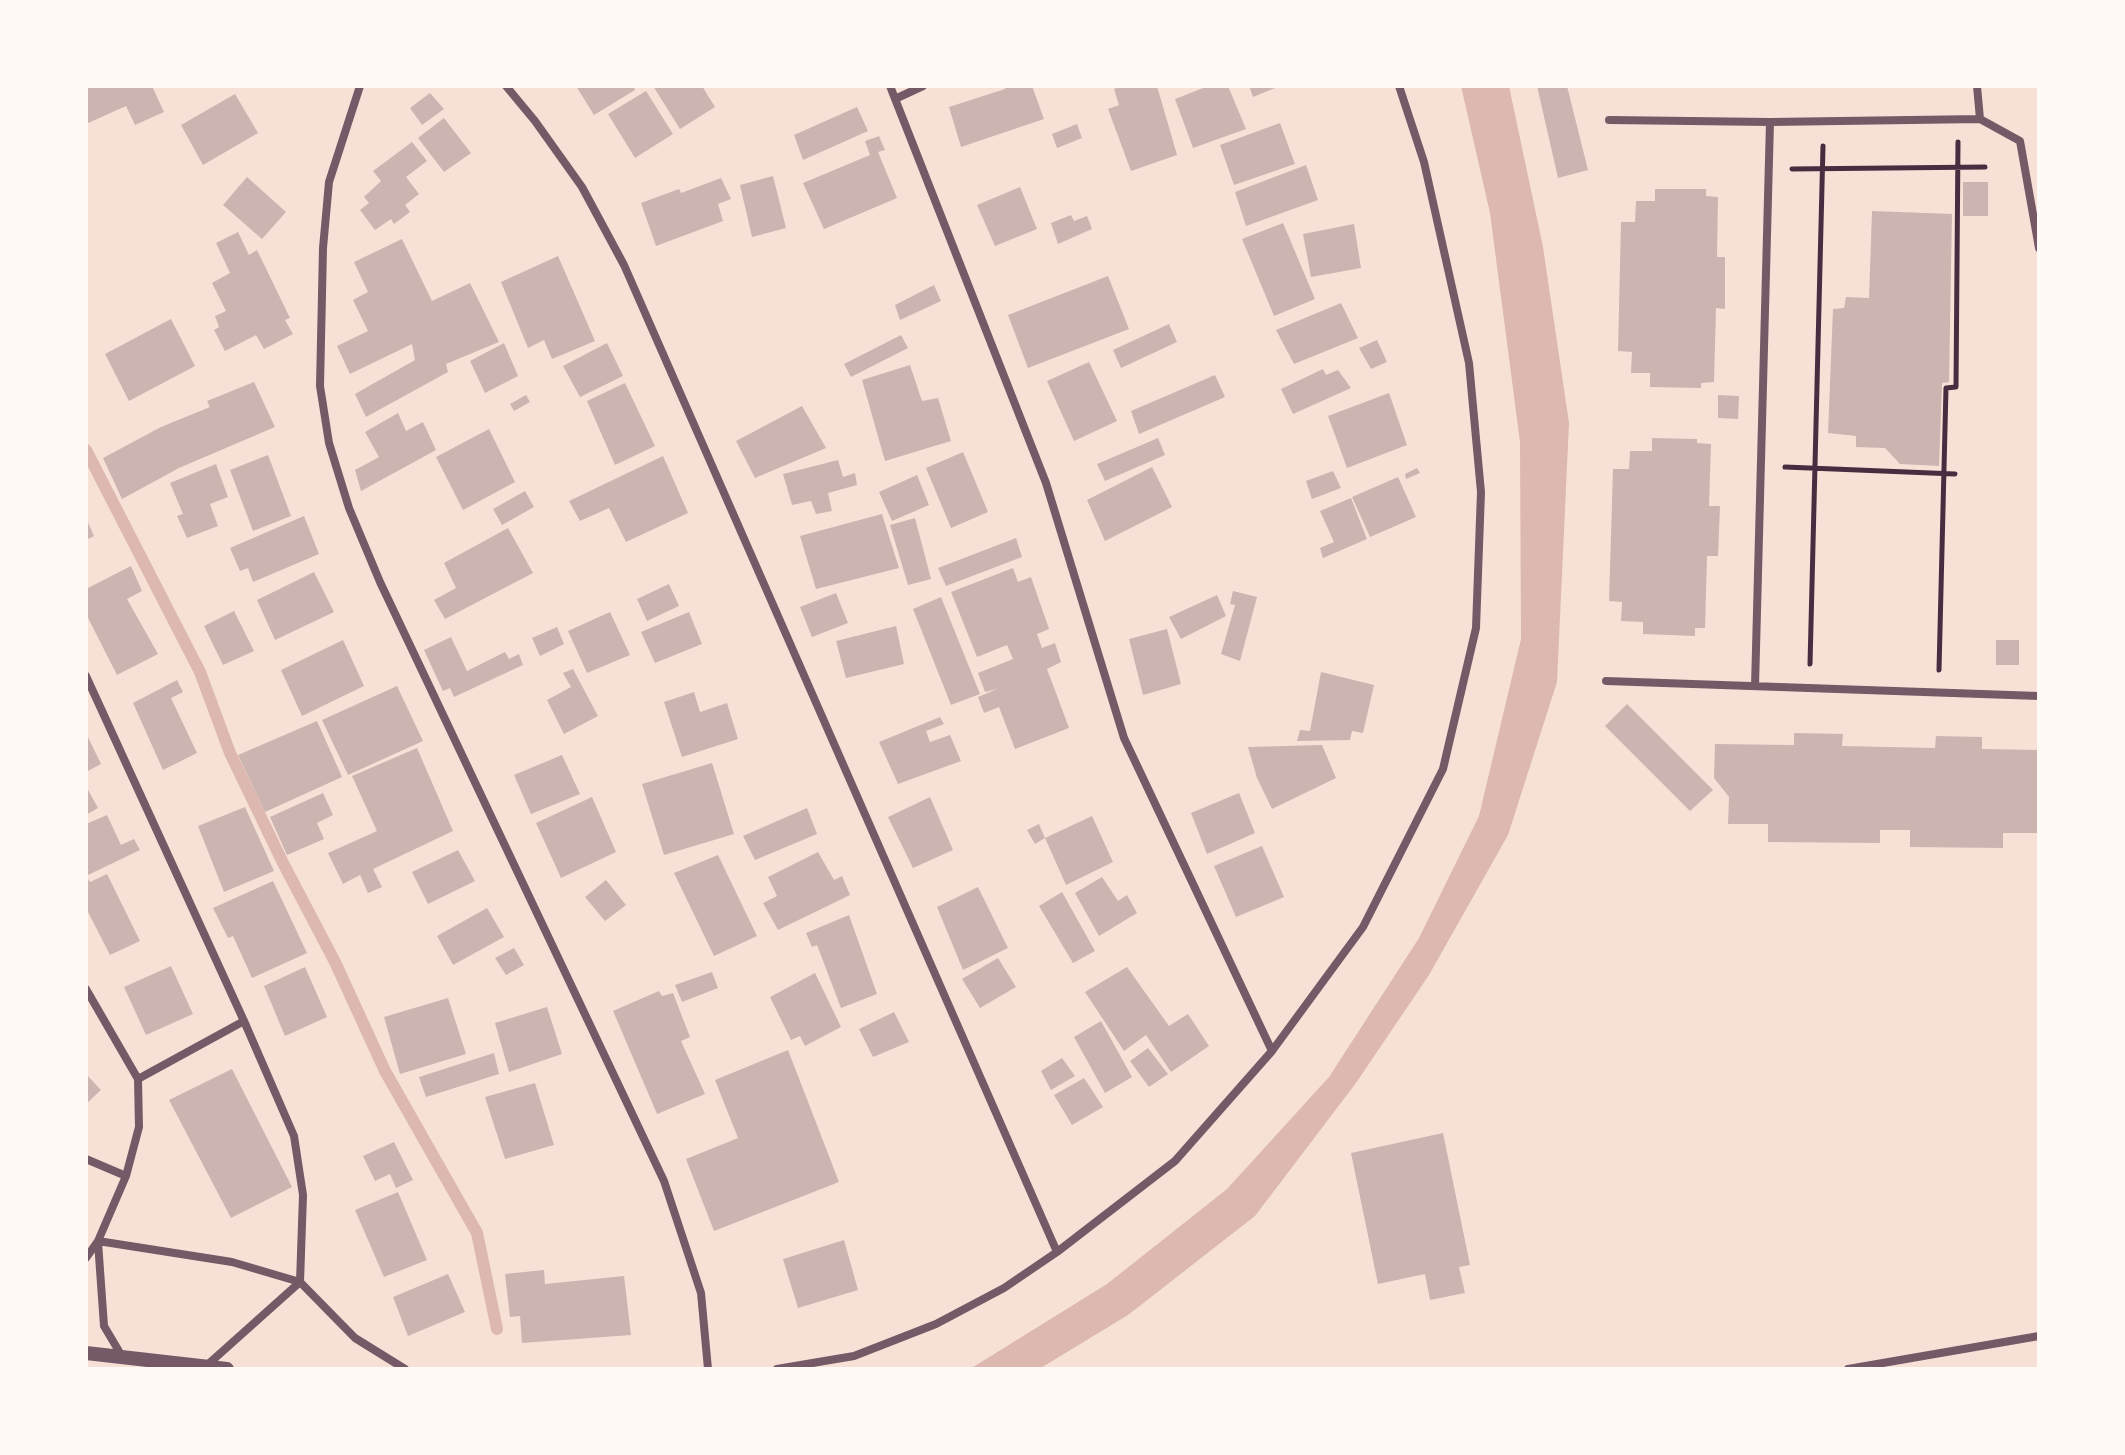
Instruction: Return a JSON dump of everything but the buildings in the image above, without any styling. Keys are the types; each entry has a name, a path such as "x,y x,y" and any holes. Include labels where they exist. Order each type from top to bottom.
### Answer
{"street":[{"path":"360,86 329,182 323,248 320,386 329,443 349,508 380,582 664,1181 701,1293 708,1369"},
{"path":"506,86 582,187 624,265 1057,1252"},
{"path":"890,86 1046,483 1124,738 1272,1051"},
{"path":"895,99 923,86"},
{"path":"777,1369 854,1356 936,1324 1004,1288 1057,1252 1175,1161 1272,1051 1363,927 1443,769 1476,628 1481,492 1469,363 1424,162 1399,86"},
{"path":"1977,86 1980,119"},
{"path":"1609,120 1770,122 1980,119 2020,141 2039,248"},
{"path":"1755,686 1770,122"},
{"path":"86,676 294,1136 303,1195 300,1282 205,1368"},
{"path":"1606,681 2039,696"},
{"path":"86,989 138,1079 139,1127 126,1176 98,1241 86,1258"},
{"path":"138,1079 244,1021"},
{"path":"86,1159 126,1176"},
{"path":"98,1241 204,1256 300,1282 355,1338 405,1369"},
{"path":"98,1241 104,1326 123,1358"},
{"path":"1848,1369 2039,1336"},
{"path":"86,1353 227,1369"}],"path":[{"path":"1823,141 1810,668 1824,668"},
{"path":"1925,670 1939,670 1946,388 1956,387 1958,141"},
{"path":"1791,169 1985,167"},
{"path":"1780,467 1955,474"}],"shaded area":[{"path":"1461,86 1509,86 1543,247 1569,423 1557,682 1508,835 1429,975 1356,1083 1255,1216 1128,1315 1039,1369 970,1369 1107,1284 1227,1189 1329,1077 1419,938 1479,816 1521,639 1520,442 1490,213"}],"waterway":[{"path":"86,450 200,672 230,753 335,962 385,1071 477,1233 497,1329"}]}
